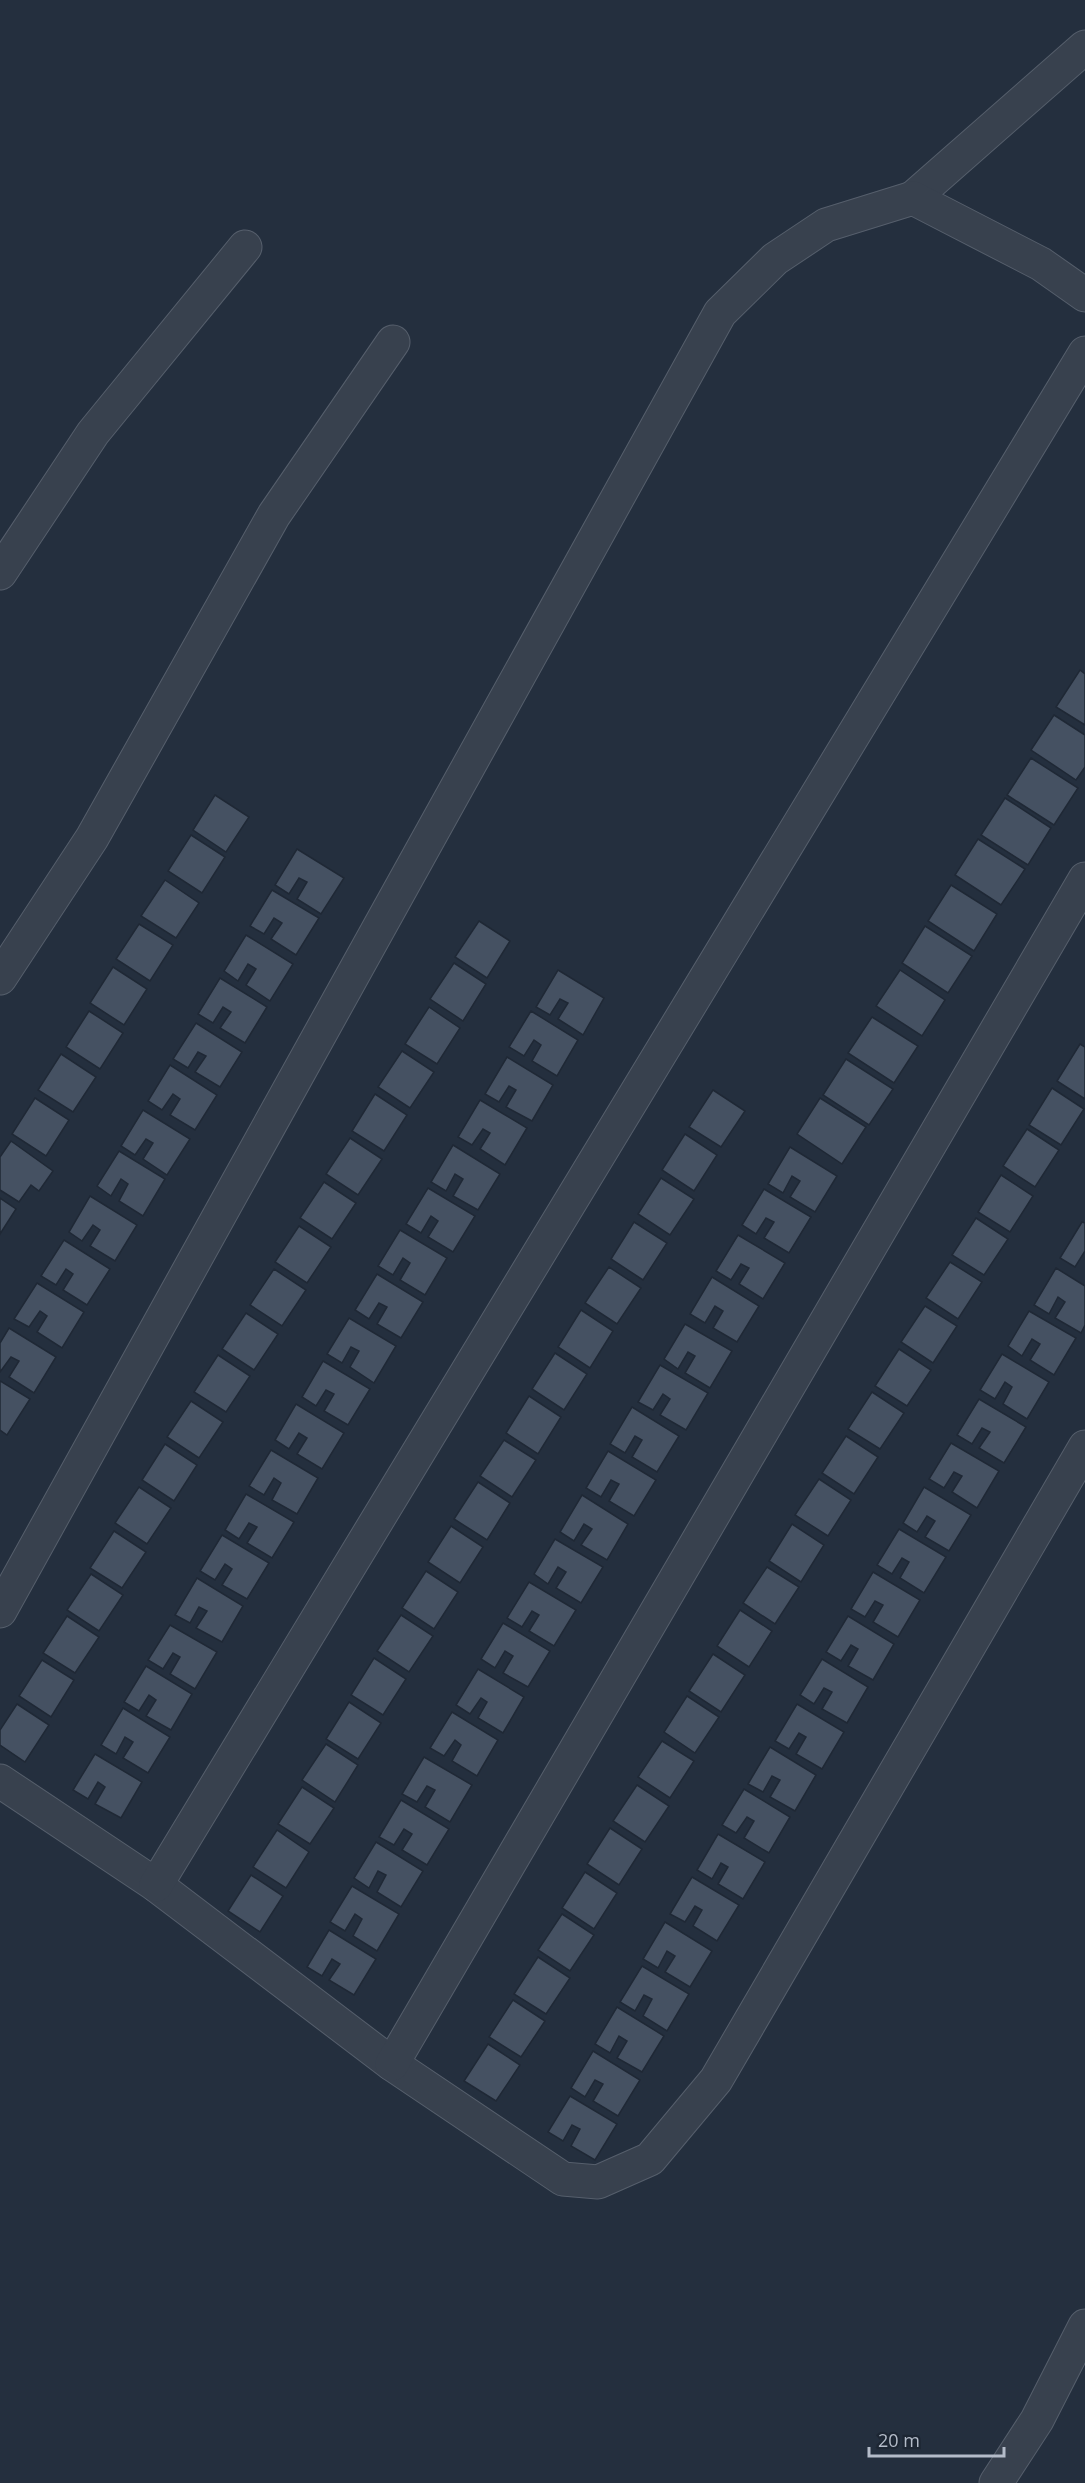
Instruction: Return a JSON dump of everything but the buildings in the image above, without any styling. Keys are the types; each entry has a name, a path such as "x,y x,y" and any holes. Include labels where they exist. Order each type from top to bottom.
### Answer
{"street":[{"path":"0,1611 720,312 775,259 826,225 913,198 1085,47"},
{"path":"913,198 1041,264 1085,295"},
{"path":"0,573 93,433 245,247"},
{"path":"0,978 92,838 273,515 393,342"},
{"path":"156,1885 1085,353"},
{"path":"392,2064 1085,879"},
{"path":"0,1781 156,1885 392,2064 563,2179 598,2182 650,2159 716,2080 1085,1447"},
{"path":"996,2483 1037,2420 1085,2326"}]}
